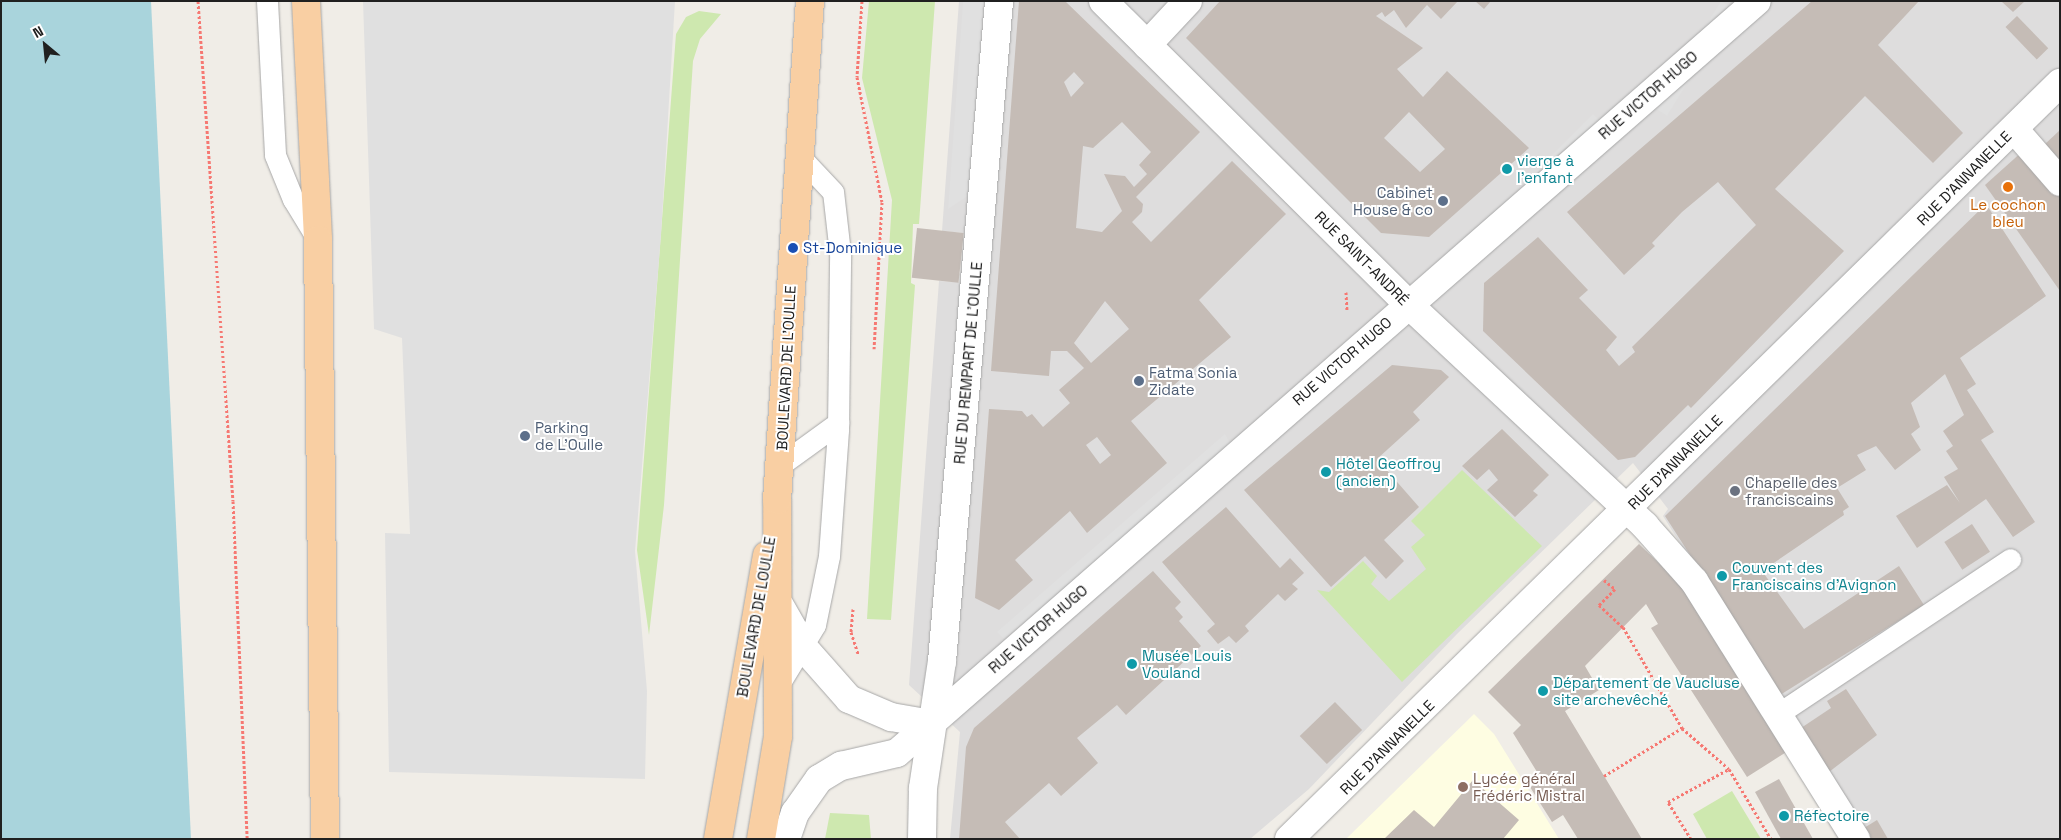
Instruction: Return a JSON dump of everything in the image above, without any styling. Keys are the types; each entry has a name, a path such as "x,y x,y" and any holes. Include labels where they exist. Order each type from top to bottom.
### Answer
{"main road":[{"path":"306,1 318,240 325,839"},
{"name":"BOULEVARD DE L'OULLE","path":"762,839 778,736 780,606 777,500 810,1"},
{"name":"BOULEVARD DE LOULLE","path":"718,839 777,500"},
{"path":"324,732 339,839"}],"street":[{"name":"RUE DU REMPART DE L'OULLE","path":"922,839 931,724 942,661 999,1"},
{"name":"RUE SAINT-ANDRÉ","path":"1103,1 1407,303 1626,510 1694,581 1856,839"},
{"path":"1147,45 1188,1"},
{"name":"RUE VICTOR HUGO","path":"786,839 794,813 819,779 841,766 897,753 1407,303 1757,1"},
{"name":"RUE D'ANNANELLE","path":"1289,839 2060,83"},
{"path":"2014,129 2060,182"},
{"path":"780,606 804,648 850,699 891,717 931,724"}],"lane":[{"path":"267,1 275,155 293,199 318,240"},
{"path":"779,684 804,648 815,625 830,556 838,423 840,253 833,192 800,158"},
{"path":"780,465 838,423"},
{"path":"1778,714 2010,559"}],"path":[{"path":"198,1 233,502 247,839"},
{"path":"1603,580 1615,589 1599,606 1623,627 1682,728 1728,769 1771,839"},
{"path":"1604,776 1682,728"},
{"path":"1691,839 1668,802 1728,769"}],"shaded area":[{"name":"Parking de L'Oulle","path":"363,1 675,1 661,235 635,551 647,691 645,779 389,772 385,533 410,534 402,338 374,329"},
{"path":"959,1 2060,1 2060,839 1865,839 1663,516 1668,509 1633,463 1457,634 1309,789 1250,839 950,839 960,732 909,685 939,281 959,282 964,233 942,231"},
{"path":"963,1 984,1 972,193 948,209"},
{"path":"1721,1 1734,9 1667,116 1654,108"},
{"path":"1593,114 1602,123 1529,197 1519,188"},
{"path":"1225,434 1231,445 1004,639 997,632"},
{"name":"Lycée général Frédéric Mistral","path":"1474,714 1494,734 1559,839 1346,839"}],"green space":[{"path":"869,1 935,1 919,224 913,224 911,283 915,285 891,620 867,619 892,200 862,78"},
{"path":"699,11 721,14 700,39 693,61 664,505 649,635 637,550 676,34 686,17"},
{"path":"1462,470 1542,546 1402,682 1317,590 1329,592 1363,561 1377,576 1371,584 1389,601 1426,569 1411,547 1425,535 1411,521"},
{"path":"1732,791 1761,839 1707,839 1693,814"},
{"path":"830,813 869,815 871,839 825,839"}],"water":[{"path":"1,1 151,1 191,839 1,839"}],"building":[{"path":"1019,1 1065,1 1200,132 1136,197 1143,204 1142,212 1132,222 1151,242 1232,161 1286,214 1199,300 1231,337 1131,421 1167,463 1087,533 1070,511 1015,560 1033,580 999,610 975,598 989,409 1022,411 1027,417 1032,414 1043,427 1070,403 1059,390 1084,368 1067,351 1051,351 1049,376 991,371","holes":["1074,72 1084,83 1071,97 1064,82","1122,122 1151,152 1139,165 1147,174 1134,187 1125,176 1104,174 1122,211 1102,232 1076,228 1083,146 1093,148","1105,301 1129,329 1091,363 1074,343","1097,437 1111,455 1100,464 1086,445"]},
{"path":"1220,1 1458,1 1441,19 1427,5 1406,28 1394,10 1385,17 1382,12 1376,16 1423,48 1397,69 1423,97 1447,71 1529,148 1429,237 1381,233 1186,38","holes":["1409,112 1445,149 1420,172 1384,138"]},
{"path":"1475,1 1491,1 1484,9"},
{"path":"1812,1 1919,1 1878,45 1963,133 1933,163 1865,96 1775,189 1844,251 1691,408 1688,405 1635,457 1618,460 1483,331 1484,283 1538,237 1588,290 1579,298 1617,337 1606,350 1619,366 1635,352 1632,347 1756,225 1718,182 1682,212 1652,243 1655,246 1624,275 1567,212"},
{"path":"2001,1 2025,1 2013,12"},
{"path":"2017,16 2048,48 2037,59 2005,27"},
{"path":"2060,130 2060,166 2044,145"},
{"path":"2024,150 2060,194 2060,291 1985,185"},
{"path":"1986,204 2046,296 1960,358 1976,384 1967,390 1994,432 1981,440 2035,522 2013,537 1986,499 1917,548 1896,516 1947,485 1960,503 1944,477 1958,469 1946,451 1953,446 1943,431 1964,415 1945,374 1911,403 1920,427 1911,434 1921,450 1895,470 1876,446 1857,455 1866,470 1837,488 1849,507 1843,511 1844,515 1762,571 1804,629 1899,566 1924,605 1780,695 1665,516"},
{"path":"917,228 964,233 959,283 912,278"},
{"name":"Hôtel Geoffroy (ancien)","path":"1392,365 1441,370 1449,377 1413,412 1420,420 1377,459 1419,507 1384,540 1404,561 1386,579 1365,556 1331,587 1244,490"},
{"path":"1502,429 1549,475 1533,491 1538,495 1515,517 1487,490 1498,480 1489,469 1477,480 1462,466"},
{"path":"1226,507 1280,568 1290,558 1304,573 1292,584 1298,589 1285,601 1278,594 1245,626 1249,631 1236,643 1229,636 1218,644 1207,631 1215,624 1162,562"},
{"path":"1972,524 1990,552 1962,570 1944,542"},
{"name":"Département de Vaucluse site archevêché","path":"1639,544 1689,592 1788,751 1747,777 1651,628 1658,624 1646,604 1585,666 1599,690 1565,711 1642,839 1578,839 1563,815 1552,822 1530,787 1542,780 1513,733 1521,725 1488,692"},
{"path":"1153,571 1181,602 1175,608 1183,617 1179,621 1201,646 1126,715 1117,705 1077,738 1098,763 1061,796 1049,783 1005,822 1020,839 959,839 966,747 974,728"},
{"path":"1846,689 1877,735 1829,772 1801,728 1831,708 1827,701"},
{"path":"1335,702 1362,730 1327,764 1300,736"},
{"name":"Réfectoire","path":"1779,779 1813,839 1781,839 1755,792"},
{"path":"1473,780 1519,820 1503,839 1384,839 1414,810 1434,827"},
{"path":"1877,820 1888,839 1871,839 1864,828"}],"place":[{"name":"vierge à l'enfant","path":"1507,169"},
{"name":"Le cochon bleu","path":"2008,187"},
{"name":"Cabinet House & co","path":"1443,201"},
{"name":"St-Dominique","path":"793,248"},
{"name":"Fatma Sonia Zidate","path":"1139,381"},
{"name":"Parking de L'Oulle","path":"525,436"},
{"name":"Hôtel Geoffroy (ancien)","path":"1326,472"},
{"name":"Chapelle des franciscains","path":"1735,491"},
{"name":"Couvent des Franciscains d'Avignon","path":"1722,576"},
{"name":"Musée Louis Vouland","path":"1132,664"},
{"name":"Département de Vaucluse site archevêché","path":"1543,691"},
{"name":"Lycée général Frédéric Mistral","path":"1463,787"},
{"name":"Réfectoire","path":"1784,816"}]}
